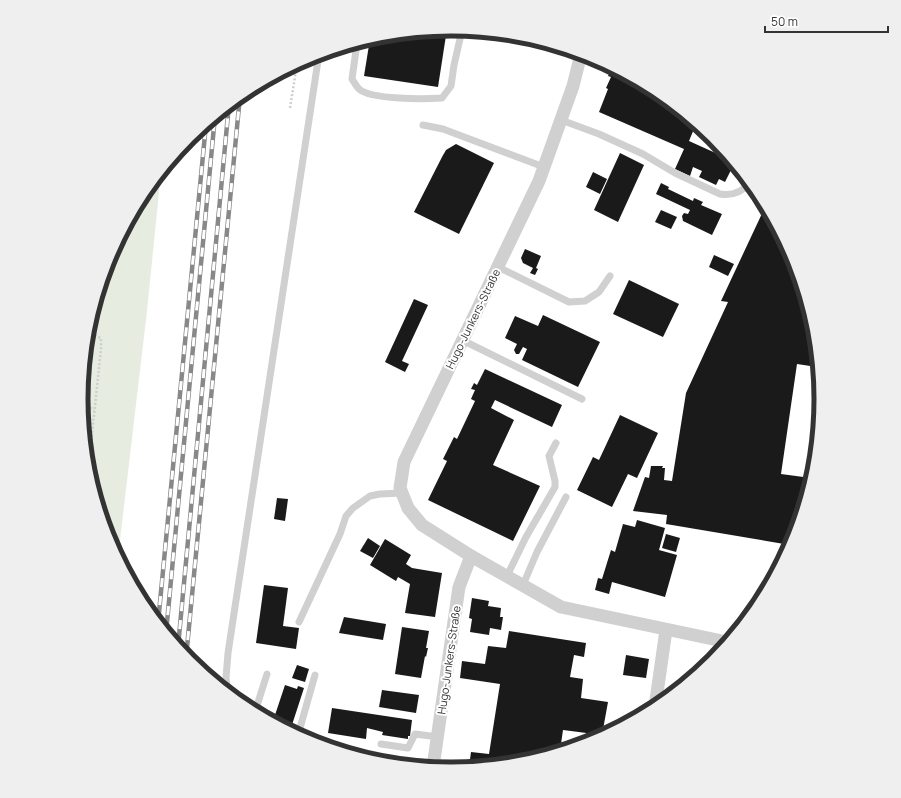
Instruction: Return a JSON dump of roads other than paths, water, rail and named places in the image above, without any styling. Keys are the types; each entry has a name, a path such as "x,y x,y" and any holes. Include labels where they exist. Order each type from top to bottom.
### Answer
{"street":[{"name":"Hugo-Junkers-Straße","path":"579,60 573,86 539,181 404,462 400,488 408,508 422,525 471,556 561,607 721,641"},
{"name":"Hugo-Junkers-Straße","path":"434,761 459,587 471,556"},
{"path":"656,698 666,630"}],"lane":[{"path":"356,48 352,78 360,90 376,96 427,99 442,98 451,86 461,36"},
{"path":"227,685 228,653 318,62"},
{"path":"561,120 599,134 642,154 675,173 720,194 728,196 744,187"},
{"path":"423,125 443,129 544,167"},
{"path":"498,267 569,302 585,301 599,292 610,276"},
{"path":"462,340 582,399"},
{"path":"507,576 526,537 555,487 549,456 556,442"},
{"path":"299,622 340,534 346,516 352,508 370,496 380,494 402,494"},
{"path":"523,585 537,552 566,497"},
{"path":"257,706 267,674"},
{"path":"300,729 315,675"},
{"path":"382,744 408,748 415,734 438,737"}],"railway":[{"path":"187,648 239,104"},
{"path":"179,639 228,112"},
{"path":"167,625 214,123"},
{"path":"159,614 205,131"}]}
